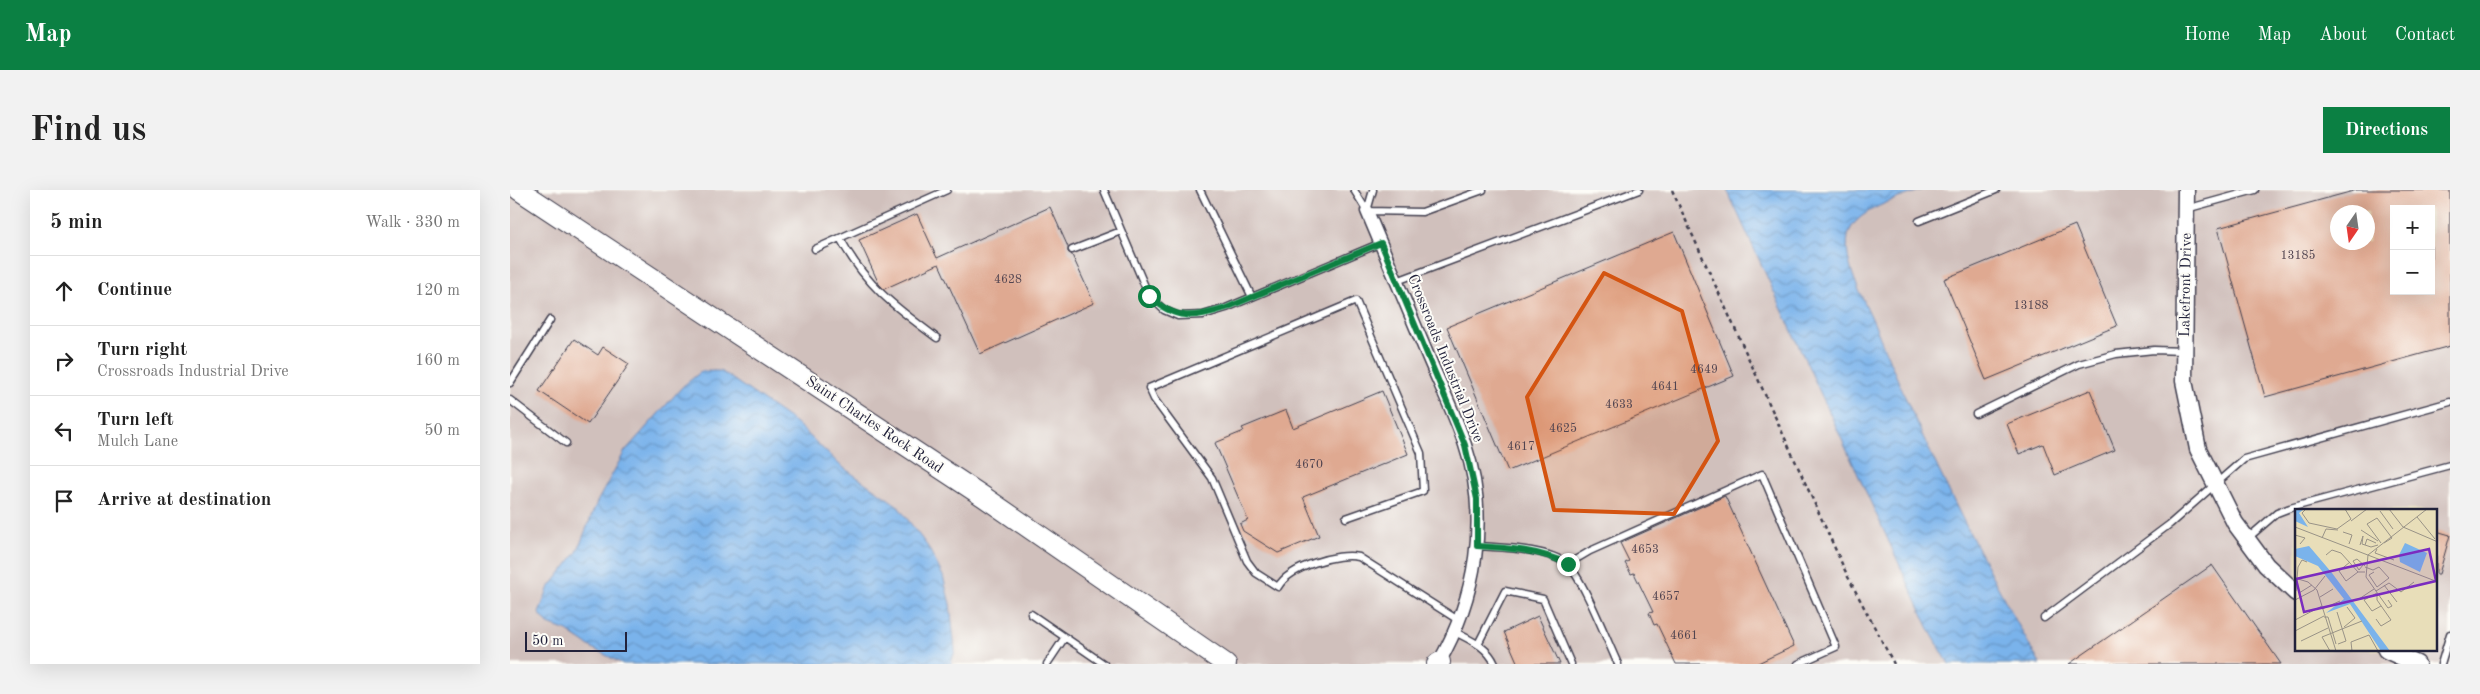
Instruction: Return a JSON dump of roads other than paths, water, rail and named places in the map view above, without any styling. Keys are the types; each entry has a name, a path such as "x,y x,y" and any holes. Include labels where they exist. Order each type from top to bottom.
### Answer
{"main road":[{"name":"Saint Charles Rock Road","path":"519,190 984,497 1226,664"}],"street":[{"name":"Lakefront Drive","path":"2186,190 2184,381 2198,449 2235,523 2266,565 2295,592"},
{"name":"Crossroads Industrial Drive","path":"1367,211 1465,445 1477,499 1477,546 1474,574 1456,625 1438,663"},
{"path":"2390,652 2417,664"}],"lane":[{"path":"815,249 947,190"},
{"path":"1104,190 1149,296 1164,310 1178,316 1203,315 1252,297 1381,243"},
{"path":"1200,190 1252,297"},
{"path":"1354,190 1367,211"},
{"path":"1367,211 1374,190"},
{"path":"1367,211 1422,212 1484,190"},
{"path":"1397,282 1639,190"},
{"path":"1919,221 1996,190"},
{"path":"2186,209 2255,190"},
{"path":"1072,250 1121,231"},
{"path":"840,238 850,258 879,294 938,338"},
{"path":"1346,518 1424,491 1421,453 1356,301 1149,388 1154,399 1212,478 1248,561 1256,574 1278,587 1282,579 1304,568 1337,556 1359,557 1456,625 1490,653 1494,664"},
{"path":"510,382 550,320"},
{"path":"1976,414 2078,364 2116,354 2154,350 2183,350"},
{"path":"510,400 566,443"},
{"path":"2044,618 2170,524 2244,459 2450,402"},
{"path":"2247,538 2277,513 2290,508 2450,465"},
{"path":"1568,564 1590,551 1762,474 1836,647 1798,664"},
{"path":"1477,546 1528,550 1553,557 1568,564 1578,578 1618,664"},
{"path":"1478,644 1505,591 1543,599 1572,664"},
{"path":"1031,614 1104,664"},
{"path":"2441,664 2450,634"},
{"path":"1047,664 1065,637"}],"water":[{"path":"1727,190 1922,190 1879,206 1859,219 1852,227 1848,236 1848,258 1855,281 1892,367 1951,496 2040,664 1949,664 1930,631"},
{"path":"702,371 721,371 796,423 841,466 897,505 928,547 943,576 950,604 955,650 951,664 623,664 592,648 567,631 548,624 539,613 548,589 577,552 597,502 625,451 683,386"}]}
